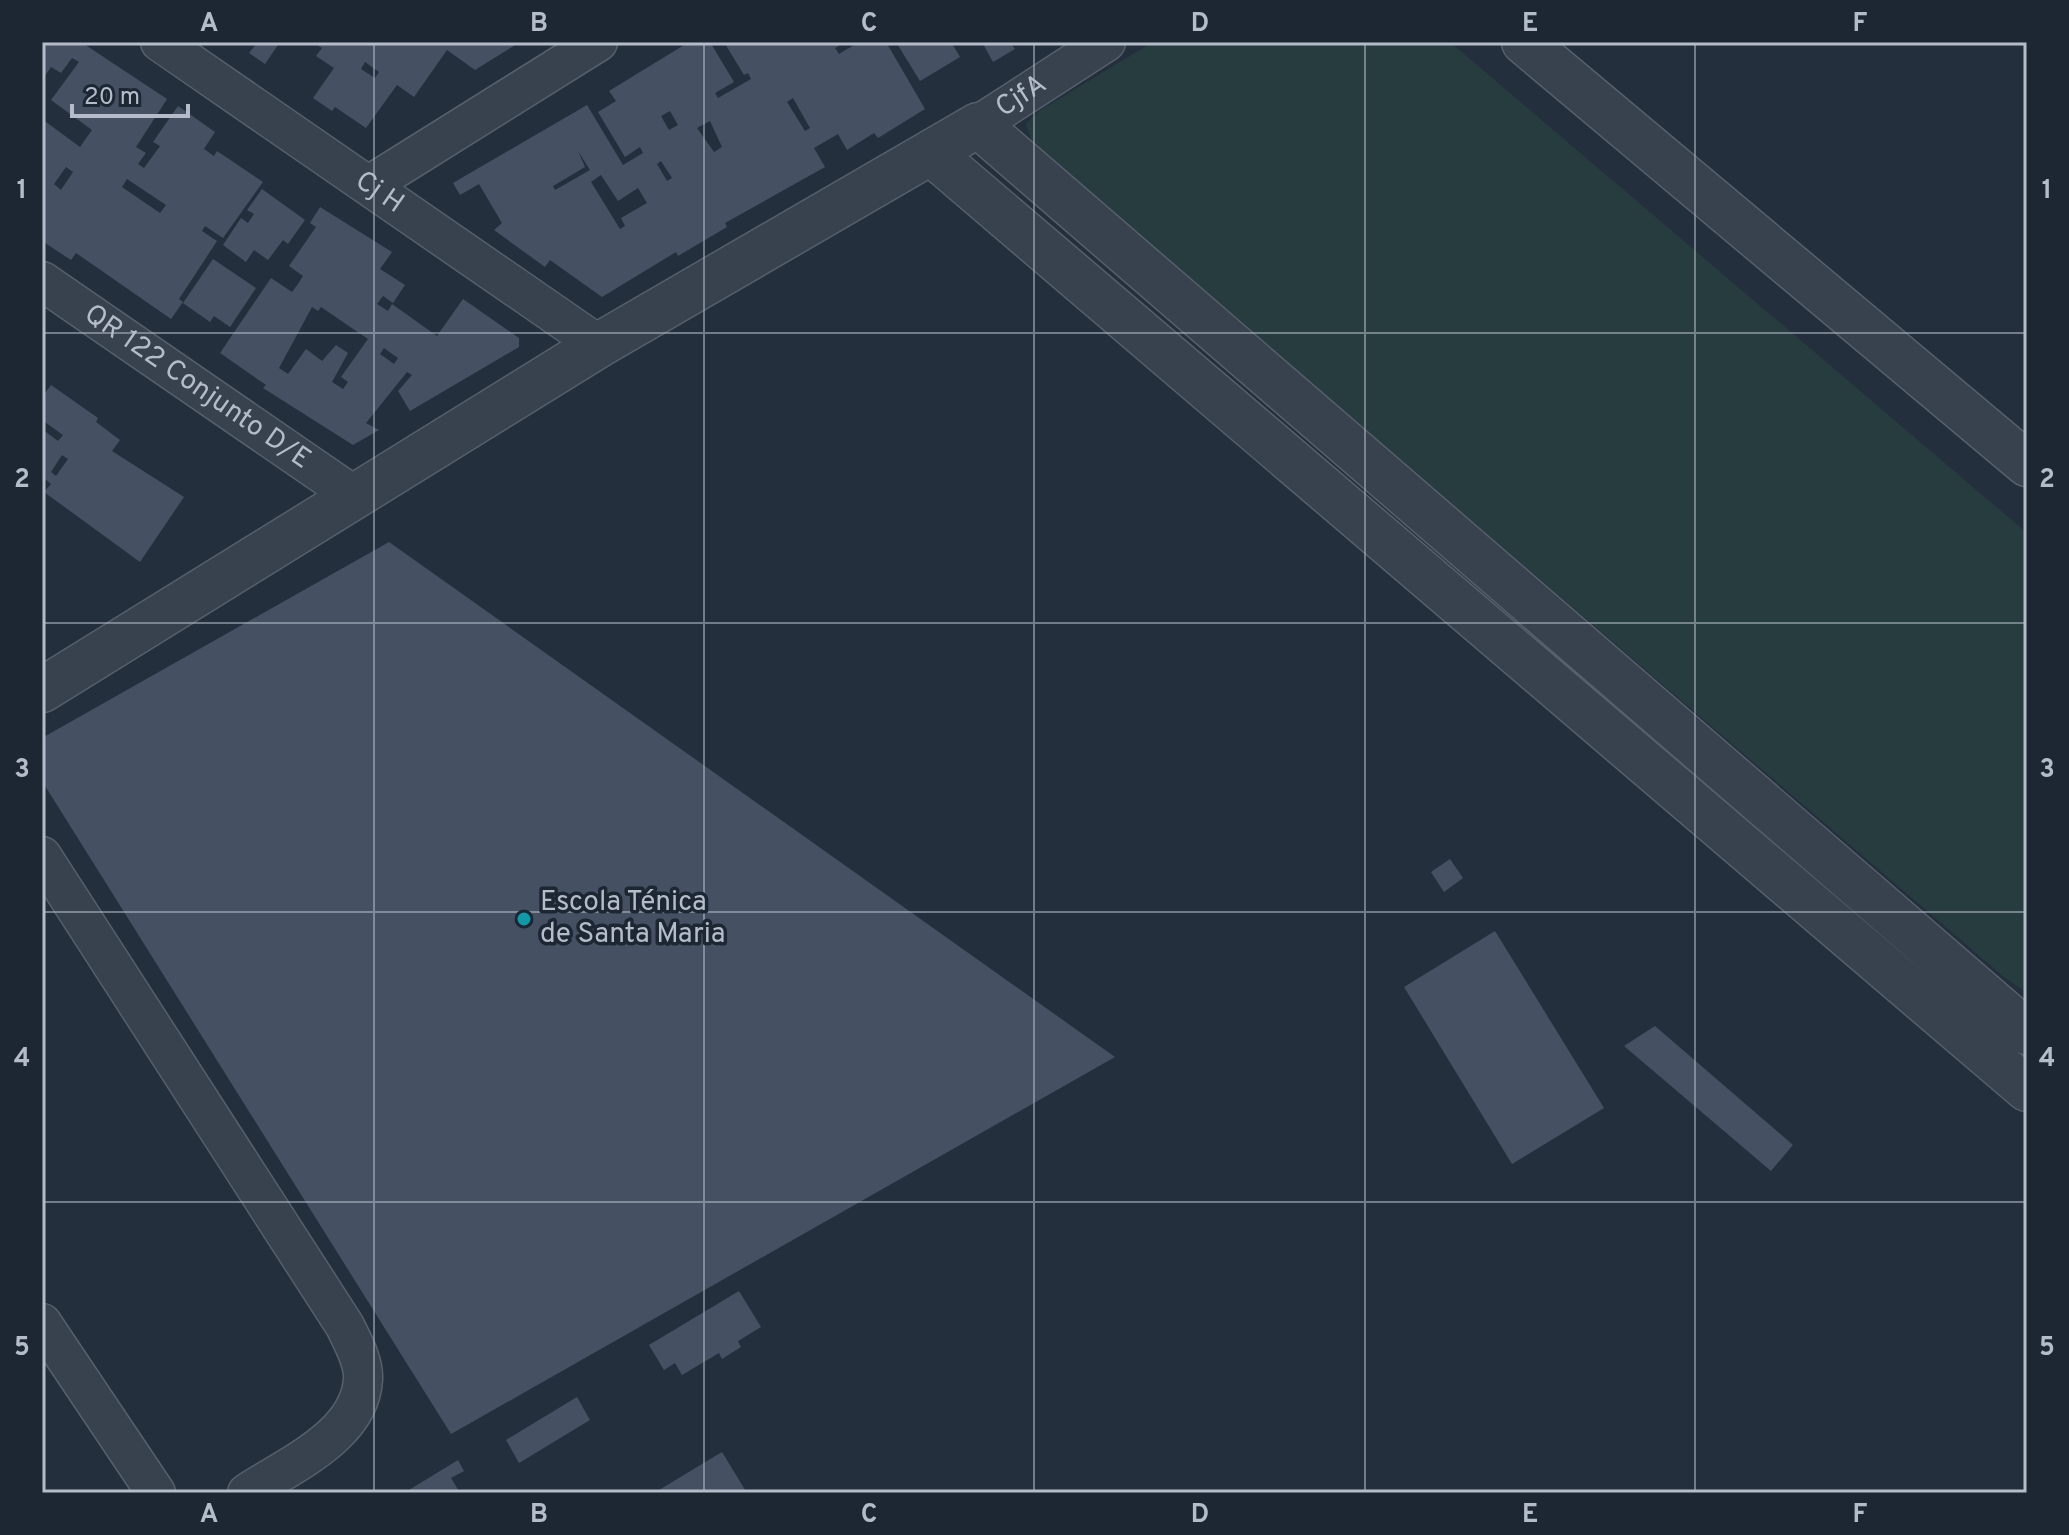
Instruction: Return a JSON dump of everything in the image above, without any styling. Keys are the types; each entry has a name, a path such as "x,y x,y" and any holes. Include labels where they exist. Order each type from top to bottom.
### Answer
{"street":[{"name":"Cj H","path":"160,42 371,184 599,345"},
{"path":"371,184 598,42"},
{"name":"CjfA","path":"978,125 1106,42"},
{"path":"1524,42 2027,464"},
{"path":"42,690 599,345 978,125 2027,1032"},
{"path":"931,153 2027,1089"},
{"name":"QR 122 Conjunto D/E","path":"42,281 353,495"},
{"path":"42,856 345,1326 357,1353 363,1377 358,1405 344,1428 247,1493"},
{"path":"42,1323 156,1493"}],"green space":[{"path":"1153,42 1450,42 2027,533 2027,993 2004,977 1033,145 1026,124 1039,111"}],"building":[{"path":"42,42 81,42 167,99 136,147 146,153 138,164 144,168 160,146 153,142 178,106 215,132 204,149 214,156 217,151 263,182 223,238 205,226 202,231 217,241 179,299 183,302 171,319 76,253 71,260 42,241 42,119 80,147 92,130 51,100 79,62 72,58 61,73 51,67 42,80","holes":["66,167 73,172 61,190 54,184","127,179 166,205 160,213 122,187"]},
{"path":"258,42 280,42 265,64 249,53"},
{"path":"313,42 520,42 475,70 447,50 414,97 397,85 366,128 335,107 332,111 313,98 334,68 316,56 322,48","holes":["365,62 379,72 375,78 361,69"]},
{"path":"689,42 710,42 734,82 715,93 718,98 751,79 748,73 744,75 724,42 846,42 835,48 839,54 859,42 886,42 925,109 878,138 874,133 847,150 838,134 814,148 825,167 725,223 727,227 678,256 676,252 602,297 550,260 545,267 494,230 502,223 479,184 460,195 453,183 587,105 623,165 643,153 640,147 625,157 598,112 616,101 609,91","holes":["793,98 810,128 805,131 787,102","670,111 678,125 669,130 661,116","710,121 722,147 714,152 697,128","578,151 590,170 555,190 553,186 585,167","661,161 672,178 667,181 657,164","601,175 618,201 638,188 647,203 621,218 625,226 620,229 591,182"]},
{"path":"896,42 951,42 960,57 920,81"},
{"path":"982,42 1010,42 1015,49 993,62"},
{"path":"262,189 305,220 288,244 283,240 268,260 254,250 246,262 223,245 241,218 248,223 254,214 247,210"},
{"path":"320,207 392,252 380,269 405,285 393,303 383,296 377,304 388,311 392,304 437,336 463,299 519,338 519,347 410,411 398,391 412,375 407,372 366,423 379,430 353,445 263,388 266,385 220,353 271,278 292,292 298,284 303,276 289,266 316,227 310,223","holes":["312,307 318,311 321,307 368,339 341,377 348,382 343,389 332,382 348,353 336,345 322,361 306,349 288,374 279,368","384,348 398,358 394,364 380,354"]},
{"path":"213,259 256,288 230,327 214,316 210,322 183,303"},
{"path":"51,385 98,418 96,422 120,440 112,451 184,497 140,562 44,492 51,484 45,479 42,483 42,429 58,441 63,435 42,420 42,397","holes":["62,455 68,459 56,476 51,472"]},
{"name":"Escola Ténica de Santa Maria","path":"389,542 1115,1057 451,1434 42,781 42,738"},
{"path":"1450,859 1463,878 1444,892 1431,872"},
{"path":"1495,931 1604,1108 1512,1164 1404,987"},
{"path":"1655,1026 1793,1145 1771,1171 1624,1046"},
{"path":"739,1291 761,1327 738,1341 741,1347 722,1359 719,1353 682,1375 675,1363 664,1370 649,1345"},
{"path":"577,1397 590,1420 519,1463 506,1440"},
{"path":"722,1452 747,1493 654,1493"},
{"path":"458,1460 464,1471 451,1478 460,1493 404,1493"}],"place":[{"name":"Escola Ténica de Santa Maria","path":"524,919"}]}
